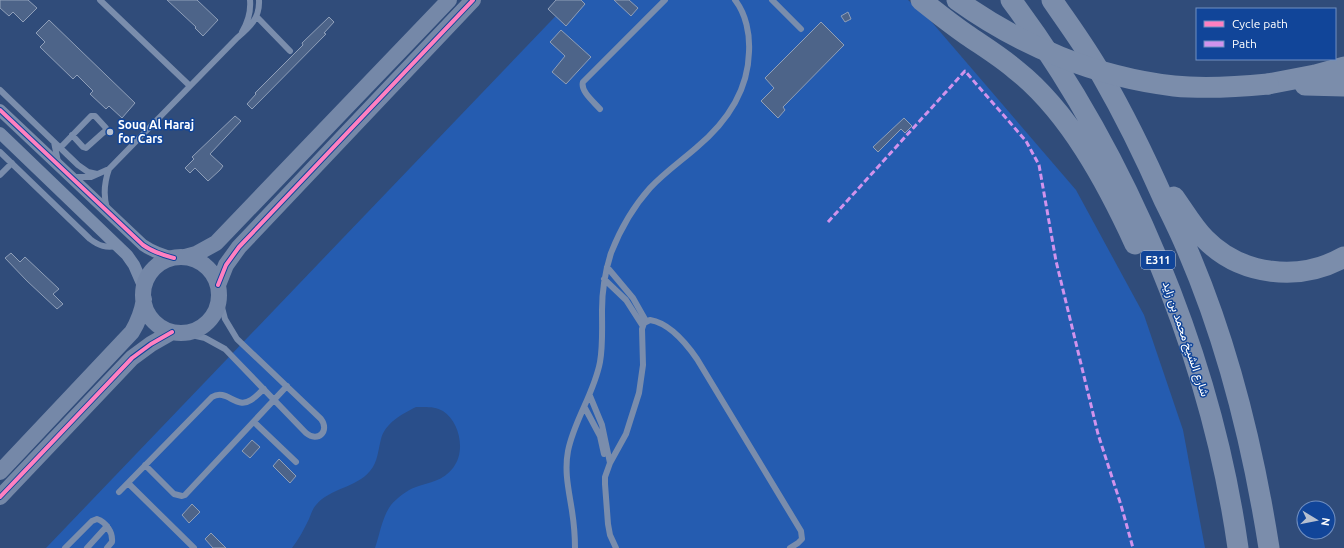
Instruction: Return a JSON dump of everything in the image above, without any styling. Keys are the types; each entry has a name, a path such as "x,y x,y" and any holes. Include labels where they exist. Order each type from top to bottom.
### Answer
{"highway":[{"path":"921,0 940,16 1018,70 1040,91 1060,114 1078,138 1111,195 1166,305 1192,350"},
{"path":"957,0 995,25 1024,40 1084,66 1113,75 1144,82 1175,86 1229,87 1268,84 1344,86"},
{"name":"شارع الشيخ محمد بن زايد","path":"1011,0 1052,58 1098,135 1139,218 1158,261 1192,350 1218,442 1228,488 1238,548"},
{"name":"E311","path":"1052,0 1102,75 1143,154 1187,250 1219,336 1247,432 1269,548"},
{"path":"1268,84 1315,75 1344,67"},
{"path":"1143,154 1195,228 1210,243 1232,259 1246,266 1262,270 1294,273 1325,266 1344,257"}],"street":[{"path":"0,472 132,332 142,311 148,277 154,268 163,261 196,254 216,243 449,0"},
{"path":"0,497 132,358 151,344 177,332 194,330 204,325 212,317 217,307 218,290 226,265 239,247 473,0"},
{"path":"0,110 143,246 163,256 196,260 206,266 213,274 218,290"},
{"path":"2,137 118,246 134,265 144,294 148,312 156,323 163,328 177,332"}],"lane":[{"path":"237,38 248,22 250,0"},
{"path":"70,177 91,177 109,169 237,38 250,28 257,17 259,0"},
{"path":"600,108 584,90 583,82 665,0"},
{"path":"575,548 573,517 567,484 567,453 571,436 596,380 602,346 602,306 604,279 607,267 616,241 637,204 650,188 665,174 712,134 726,118 737,100 744,80 750,40 746,20 735,0"},
{"path":"772,0 801,29"},
{"path":"102,1 190,86"},
{"path":"257,17 290,51"},
{"path":"0,90 83,169 94,174 100,174"},
{"path":"60,148 72,135 92,116 95,116 106,128 86,148 83,147 72,135"},
{"path":"54,142 58,166"},
{"path":"0,152 96,244 103,246 118,246"},
{"path":"0,175 12,164"},
{"path":"108,212 104,191 109,169"},
{"path":"607,267 633,298 644,323 643,365 639,393 626,434 607,469 605,484 608,524 610,535 616,548"},
{"path":"604,279 626,300 644,323"},
{"path":"177,332 205,338 225,349 310,436 320,436 325,428 322,419 237,339 225,319 218,290"},
{"path":"644,323 653,320 673,332 690,349 697,359 801,531 802,539 798,544 790,548"},
{"path":"145,465 174,494 182,496 185,495 287,386"},
{"path":"120,492 128,482 216,394 224,394 238,403 244,403 250,401 264,389"},
{"path":"590,396 602,425 610,463"},
{"path":"584,408 600,436 607,469"},
{"path":"254,422 296,462"},
{"path":"128,482 194,548"},
{"path":"65,548 94,519 100,519 107,526 113,538 108,548"},
{"path":"88,548 107,526"}],"shaded area":[{"path":"571,0 908,0 930,20 1076,190 1144,315 1183,430 1205,548 46,548"},
{"path":"416,407 440,409 454,422 460,446 457,461 453,468 445,476 409,490 393,502 385,515 375,548 292,548 316,505 328,495 364,477 373,467 383,433 386,428 400,416"}],"building":[{"path":"0,0 28,0 37,8 23,22 13,12 9,16 0,8"},
{"path":"167,0 197,0 218,20 203,36 195,28 196,27"},
{"path":"556,0 581,0 585,4 566,26 548,9"},
{"path":"614,0 629,0 638,8 631,16"},
{"path":"848,12 851,19 845,22 841,16"},
{"path":"329,17 334,22 324,33 326,34 252,109 247,104 256,94 255,93 303,45 302,43"},
{"path":"49,20 135,103 122,118 109,106 106,109 90,94 93,91 77,75 73,79 40,47 45,42 36,33"},
{"path":"821,22 844,45 783,107 785,110 778,118 761,101 774,88 765,78"},
{"path":"561,30 591,57 566,84 552,72 565,56 550,42"},
{"path":"235,116 241,121 210,154 223,166 220,170 208,181 195,168 190,173 185,168 194,159 192,157"},
{"path":"904,118 912,126 905,133 901,129 878,152 873,147"},
{"path":"11,253 20,262 25,257 59,289 53,294 63,304 57,309 27,281 5,258"},
{"path":"252,440 260,447 250,458 242,451"},
{"path":"279,459 296,476 290,483 273,466"},
{"path":"192,504 200,512 189,523 182,515"},
{"path":"211,533 226,548 213,548 205,539"}],"marked path":[{"path":"828,222 965,71 1026,141 1039,165 1056,261 1098,434 1133,548"}],"cycle path":[{"path":"218,285 226,265 239,247 473,0"},
{"path":"0,110 143,245 150,250 174,258"},
{"path":"0,497 132,358 151,344 172,332"}],"place":[{"name":"Souq Al Haraj for Cars","path":"110,132"}]}
